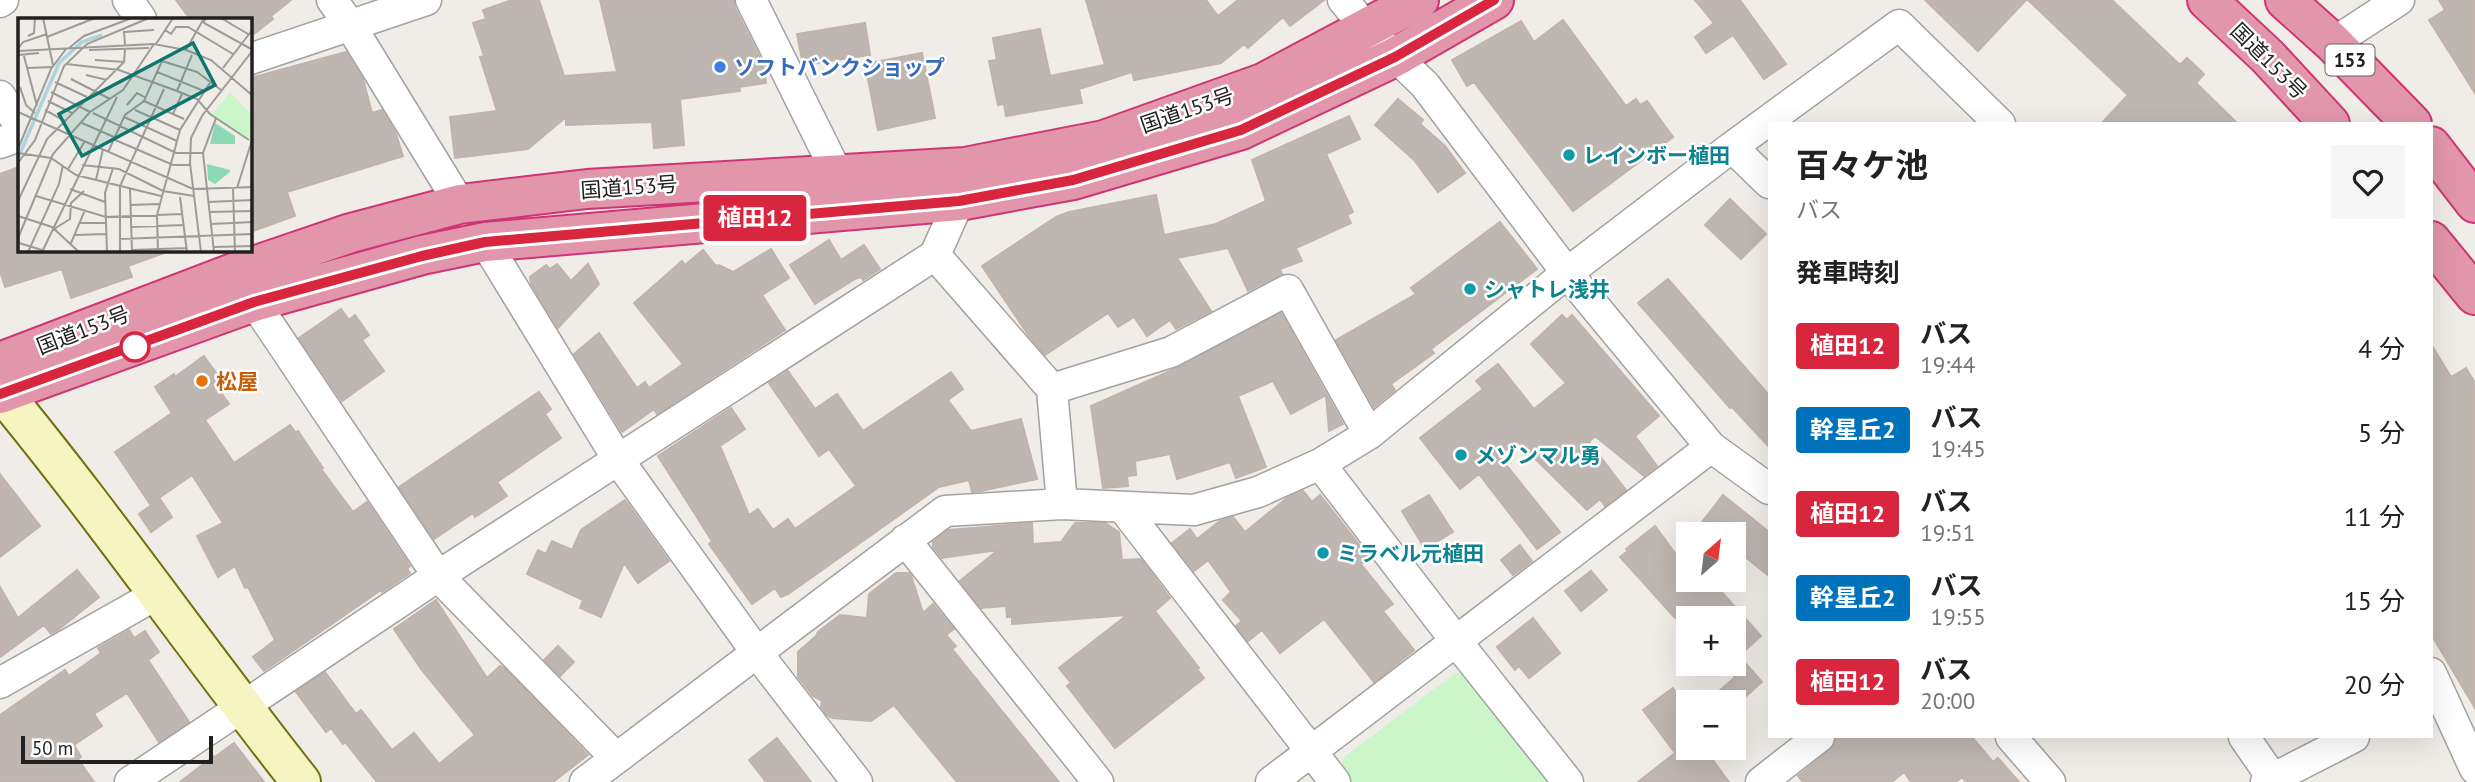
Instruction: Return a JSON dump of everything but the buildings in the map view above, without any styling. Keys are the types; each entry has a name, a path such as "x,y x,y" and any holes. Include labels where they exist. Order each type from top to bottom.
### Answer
{"highway":[{"name":"国道153号","path":"1,385 259,264 351,233 460,204 587,189 965,167 1104,140 1263,83 1419,0"},
{"name":"国道153号","path":"1,385 254,302 422,256 485,242 959,201 1073,180 1241,130 1395,57 1494,0"},
{"name":"国道153号","path":"2207,0 2267,56 2328,122"},
{"name":"153","path":"2285,0 2333,43 2410,122"},
{"path":"2433,149 2475,203"},
{"path":"2433,244 2475,295"}],"street":[{"path":"128,0 141,18"},
{"path":"332,0 460,204"},
{"path":"252,58 426,0"},
{"path":"751,0 838,175"},
{"path":"1343,0 1367,29 1426,85 1567,273 1711,447 1768,488"},
{"path":"2333,43 2399,0"},
{"path":"588,781 944,511 1062,504 1124,509 1194,510 1258,492 1320,464 1369,434 1567,273 1905,12 1998,122"},
{"path":"0,96 18,123"},
{"path":"0,143 18,136"},
{"path":"1732,147 1768,182"},
{"path":"130,782 438,576 935,255 959,201"},
{"path":"485,242 619,461 757,653 857,782"},
{"path":"935,255 1052,389 1062,504"},
{"path":"1052,389 1171,352 1288,290 1369,434"},
{"path":"254,302 438,576 616,758"},
{"path":"1,385 301,782"},
{"path":"1271,782 1711,447"},
{"path":"1320,464 1568,782"},
{"path":"1124,509 1335,782"},
{"path":"905,540 1098,782"},
{"path":"0,683 159,593"},
{"path":"2434,687 2475,769"},
{"path":"1761,782 1818,738"},
{"path":"2012,738 2050,782"},
{"path":"2245,738 2270,781 2352,738"}],"green space":[{"path":"1455,673 1467,674 1550,782 1350,782 1341,770 1344,757"}],"bus line":[{"name":"植田12","path":"0,394 254,302 422,256 485,242 959,201 1073,180 1241,130 1395,57 1494,0"}],"place":[{"name":"ソフトバンクショップ","path":"720,67"},
{"name":"レインボー植田","path":"1569,155"},
{"name":"シャトレ浅井","path":"1470,289"},
{"name":"松屋","path":"202,381"},
{"name":"メゾンマル勇","path":"1461,455"},
{"name":"ミラベル元植田","path":"1323,553"}]}
